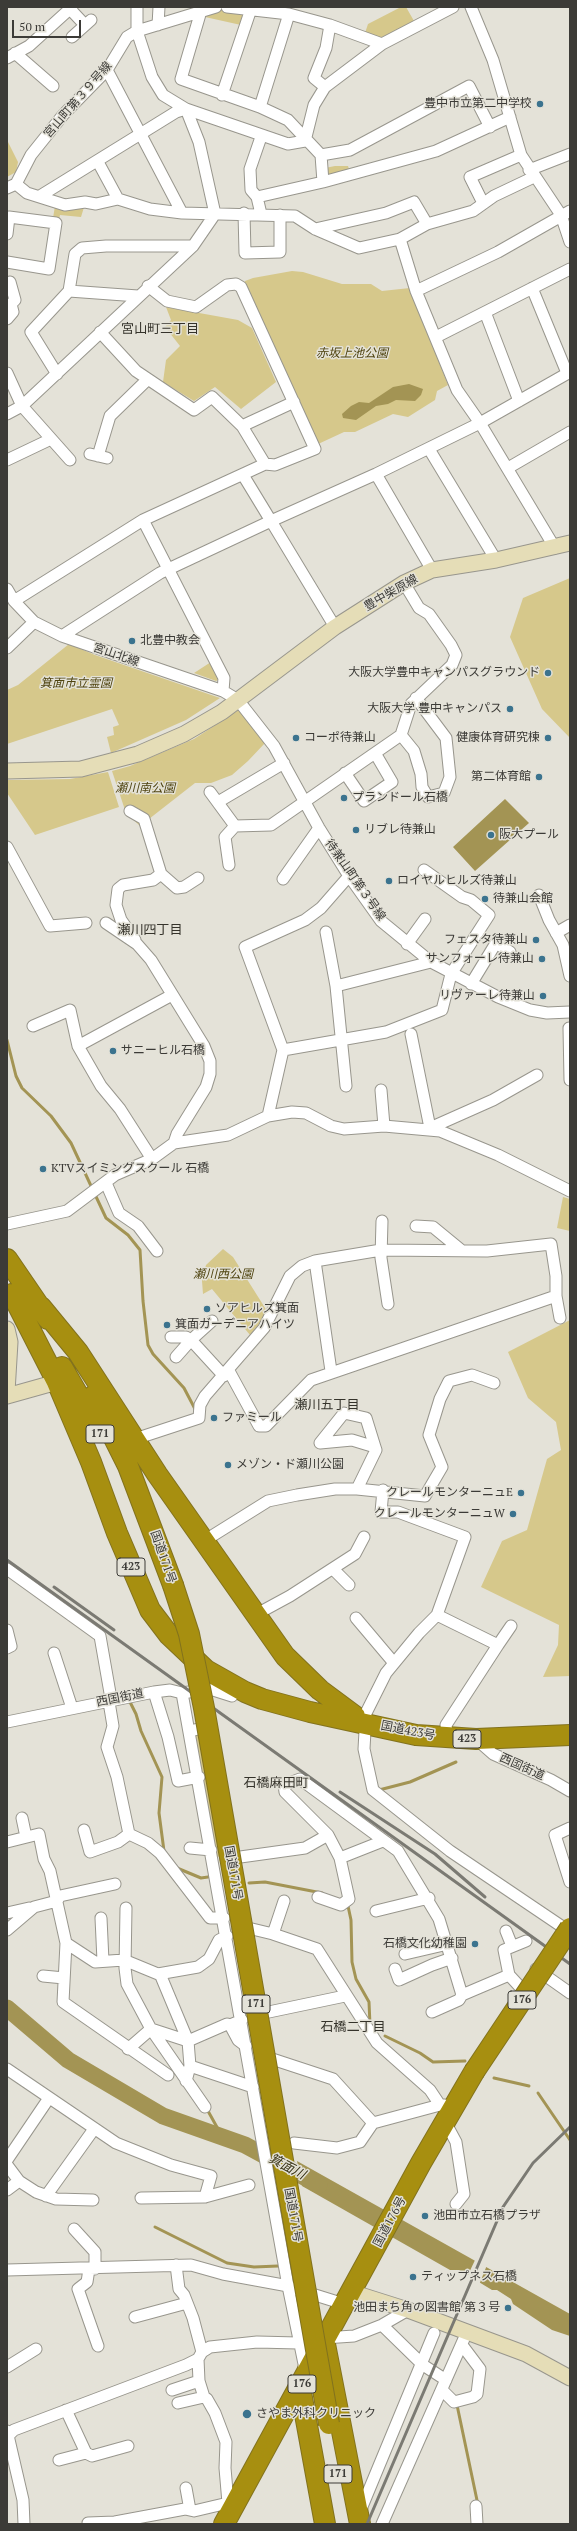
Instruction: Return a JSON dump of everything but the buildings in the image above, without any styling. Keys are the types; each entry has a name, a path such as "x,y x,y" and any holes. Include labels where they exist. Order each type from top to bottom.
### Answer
{"highway":[{"name":"国道171号","path":"7,1259 41,1308 100,1408 128,1466 168,1587 193,1708 329,2424 355,2521"},
{"name":"国道171号","path":"10,1290 40,1330 86,1407 108,1449 168,1587"},
{"name":"423","path":"10,1290 58,1382 91,1462 117,1533 150,1610 169,1635 206,1670 230,1690 310,1712 365,1722"},
{"name":"423","path":"41,1308 78,1352 204,1541 285,1656 320,1690 345,1711 365,1722"},
{"path":"310,1712 316,1708 321,1699 320,1690"},
{"name":"国道423号","path":"365,1722 416,1734 448,1739 570,1735"},
{"name":"国道176号","path":"224,2524 231,2505 300,2387 310,2345 348,2298 475,2071 567,1929"},
{"path":"310,2345 329,2424"},
{"path":"300,2387 325,2524"},
{"name":"国道171号","path":"329,2424 337,2524"}],"street":[{"path":"137,7 137,31 152,77 163,95 186,109 261,137 288,144 305,141"},
{"path":"158,24 159,7"},
{"path":"137,31 216,7"},
{"path":"227,7 289,14 330,25 382,44"},
{"path":"305,141 314,105 325,87 382,44 453,7"},
{"path":"471,7 493,60 521,155 532,174 565,213 570,242"},
{"path":"54,86 11,55 29,46 71,8 88,23 72,37"},
{"path":"222,95 251,9"},
{"path":"201,11 181,80 260,107 288,120 305,141 321,155 323,182"},
{"path":"260,107 289,14"},
{"path":"325,87 314,78 326,48 330,25"},
{"name":"宮山町第３９号線","path":"12,186 31,155 63,115 107,70 127,37 137,31"},
{"path":"107,70 182,212"},
{"path":"321,155 350,150 469,86 490,127"},
{"path":"40,196 98,162 176,112 186,109"},
{"path":"7,414 22,406 148,286 193,246 215,214 199,142 186,109"},
{"path":"257,197 323,182 436,152 510,117"},
{"path":"261,137 250,169 251,190 257,197 261,214"},
{"path":"12,186 27,193 40,196 53,203 66,205 85,202 96,204 118,199 150,209 215,214 244,213 295,216 315,229 359,248 400,239 427,224 473,211 532,174 570,154"},
{"path":"483,204 470,177 521,155"},
{"path":"98,162 118,199"},
{"path":"315,229 386,213 414,202 427,224"},
{"path":"244,213 244,253 280,252 280,215"},
{"path":"416,291 498,252 565,213"},
{"path":"7,234 9,217 56,223 49,269 7,262"},
{"path":"400,239 416,291 436,336 457,390 508,468 555,548"},
{"path":"57,374 31,332 68,291 76,254 82,248 193,246"},
{"path":"436,336 570,269"},
{"path":"7,319 13,312 11,304 15,300 10,282"},
{"path":"14,601 143,520 265,464 275,465 315,449 241,288 236,284 227,285 196,307 167,301 148,286"},
{"path":"62,636 169,568 428,449 480,423 569,373 532,288"},
{"path":"68,291 138,296"},
{"path":"485,312 519,401"},
{"path":"100,332 147,380 194,410 212,397 242,426 265,464"},
{"path":"7,373 22,406 49,440 70,460"},
{"path":"98,456 110,416 147,380"},
{"path":"242,426 294,402"},
{"path":"508,468 570,432"},
{"path":"7,460 49,440"},
{"path":"428,449 496,560"},
{"path":"376,474 432,570"},
{"path":"242,475 335,627"},
{"path":"143,520 169,568 224,678 223,691"},
{"name":"豊中柴原線","path":"7,771 81,769 138,754 184,734 238,700 335,627 404,583 432,570 496,560 555,548 570,543"},
{"path":"229,865 225,838 235,826 271,825 401,735 411,704 452,666 456,655 451,645 429,614 419,608 404,583"},
{"name":"宮山北線","path":"7,590 14,601 34,622 62,636 223,691 238,700"},
{"path":"7,648 34,622"},
{"path":"401,735 414,750 421,774 422,787 428,797 444,793 450,777 446,738 416,698"},
{"name":"待兼山町第３号線","path":"238,700 284,763 319,828 349,876 381,921 407,944 431,962 471,984 530,1010 547,1013 570,1012"},
{"path":"345,773 364,801 392,782 375,753"},
{"path":"218,802 284,763"},
{"path":"210,792 235,826"},
{"path":"130,811 144,819 161,874 177,888 184,887 198,878"},
{"path":"283,879 319,828"},
{"path":"7,847 11,863 50,926 86,923"},
{"path":"283,1050 386,1032 442,1010 451,974 489,915 471,900 462,897 424,870"},
{"path":"161,874 153,880 123,884 118,889 116,905 121,920 151,960 210,1061 210,1074 206,1087 177,1134 174,1143"},
{"path":"268,1116 283,1050 259,989 246,947 286,930 322,912 349,876"},
{"path":"539,895 548,920 563,944 570,976"},
{"path":"407,944 425,919"},
{"path":"106,922 138,944"},
{"path":"556,933 570,925"},
{"path":"326,932 336,986 346,1086"},
{"path":"471,984 496,943 510,952"},
{"path":"336,986 431,962"},
{"path":"78,1046 172,995"},
{"path":"33,1026 70,1010 78,1046 101,1086 120,1109 152,1159"},
{"path":"568,1028 570,1080"},
{"path":"411,1034 430,1128"},
{"path":"430,1128 493,1100 538,1075"},
{"path":"381,1090 384,1126"},
{"path":"7,1224 68,1211 115,1175 152,1159 174,1143 228,1135 268,1116 292,1112 306,1113 331,1126 344,1129 384,1126 430,1128 498,1155 570,1191"},
{"path":"98,1188 119,1213 138,1226 157,1251"},
{"path":"382,1221 381,1250 388,1304"},
{"path":"416,1226 433,1227 461,1250"},
{"path":"135,1439 199,1418 200,1405 205,1396 226,1374 264,1328 290,1276 302,1266 315,1261 381,1250 487,1250 551,1244 556,1276 556,1296 560,1318"},
{"path":"315,1261 331,1371"},
{"path":"170,1337 186,1337 192,1340 226,1374 260,1426 266,1426 311,1380 331,1371 556,1296"},
{"path":"176,1356 212,1322"},
{"path":"7,1329 10,1342 7,1392"},
{"path":"204,1541 268,1501 335,1489 383,1490 425,1496 442,1467 429,1435 440,1399 449,1381 472,1375 494,1383"},
{"path":"7,1396 58,1382"},
{"path":"357,1489 376,1450 366,1418 344,1413 320,1443 352,1440 375,1447"},
{"path":"383,1490 381,1512 398,1512 465,1537 437,1615 419,1633 386,1674 366,1713 364,1749 373,1790 450,1851 567,1929"},
{"path":"255,1615 290,1596 355,1554 364,1537"},
{"path":"7,1569 100,1636 110,1693 109,1703 113,1726 107,1747 117,1777 129,1834"},
{"path":"333,1569 349,1586"},
{"path":"437,1615 498,1645"},
{"path":"356,1618 394,1663"},
{"path":"448,1739 446,1725 511,1626"},
{"path":"7,1630 12,1646 7,1648"},
{"path":"54,1652 72,1708"},
{"name":"西国街道","path":"7,1722 72,1708 109,1703 154,1692 170,1690 182,1693 210,1689 230,1690"},
{"path":"154,1692 168,1737 178,1781 199,1777"},
{"path":"182,1693 199,1777 288,2286 310,2345"},
{"path":"190,1731 211,1726 272,2060 292,2148 298,2204 315,2295 310,2345"},
{"name":"西国街道","path":"476,1739 493,1754 551,1780 570,1791"},
{"path":"318,1897 341,1905 349,1899 340,1858 328,1835 285,1792 284,1785 300,1779 398,1851 429,1898 439,1918 462,1995"},
{"path":"22,1818 26,1837"},
{"path":"570,1828 555,1835 570,1882"},
{"path":"84,1830 88,1854 110,1846 129,1834"},
{"path":"7,1842 39,1834 57,1901 66,1944 63,2002 128,2049 168,2075"},
{"path":"129,1834 148,1843 160,1853 210,1918 225,1928 248,1928 273,1934 317,1949 345,1996 377,2043 430,2090 442,2105"},
{"path":"190,1848 212,1855 236,1857 304,1848 328,1835"},
{"path":"340,1858 383,1841"},
{"path":"7,1912 57,1901 60,1896 115,1884"},
{"path":"376,1911 429,1898"},
{"path":"273,1934 284,1901"},
{"path":"7,1930 17,1919 34,1907"},
{"path":"126,1908 124,1960 127,1984 151,2029 205,2107"},
{"path":"396,2210 423,2175 449,2129 468,2094 475,2071 496,2027 535,1968 567,1929 570,1917"},
{"path":"101,1918 103,1961"},
{"path":"66,1944 95,1962 124,1960 160,1974 198,1967 209,1959 225,1928"},
{"path":"506,1931 512,1946"},
{"path":"526,1941 504,1950 509,1975 528,2006"},
{"path":"396,2210 400,2191 442,2105 508,2036 570,1942"},
{"path":"405,1954 448,1944"},
{"path":"395,1969 399,1980 432,1965 452,1958"},
{"path":"535,1968 570,1993"},
{"path":"160,1974 188,2041 190,2066 186,2081"},
{"path":"432,2012 459,2000 462,1995 509,1975"},
{"path":"43,1976 64,1978"},
{"path":"528,1978 541,1986"},
{"path":"264,2013 345,1996"},
{"path":"151,2029 188,2041 227,2024 230,2025 242,2020"},
{"path":"230,2025 238,2040 247,2048 272,2060 333,2079 373,2123"},
{"path":"496,2027 508,2036"},
{"path":"128,2049 151,2029"},
{"path":"190,2066 253,2088"},
{"path":"7,2069 116,2143 171,2166 211,2176 205,2197"},
{"path":"7,2160 49,2098"},
{"path":"292,2148 337,2148 360,2142 373,2123 442,2105"},
{"path":"46,2196 94,2129"},
{"path":"449,2129 456,2142 466,2198 456,2204"},
{"path":"7,2165 19,2181 36,2192 46,2196 92,2200"},
{"path":"7,2190 19,2181"},
{"path":"140,2198 205,2197 250,2185"},
{"path":"74,2229 95,2252 92,2269 87,2282 78,2290 98,2346"},
{"path":"88,2523 115,2523 190,2510 231,2505 225,2468 226,2442 215,2413 208,2399 204,2397 200,2382 200,2355 187,2303 179,2289 176,2265"},
{"path":"7,2270 92,2269 191,2265 288,2286 315,2295 348,2298 408,2310 465,2339 526,2354 570,2378"},
{"path":"135,2317 187,2303"},
{"path":"24,2524 23,2500 8,2434 14,2430 200,2355 210,2347 238,2344 310,2345 354,2336 382,2325 408,2310"},
{"path":"382,2325 444,2385 454,2402 477,2394 480,2369 465,2339"},
{"path":"355,2521 423,2365 434,2333"},
{"path":"382,2524 465,2339"},
{"path":"7,2367 36,2349"},
{"path":"172,2390 200,2382"},
{"path":"178,2403 204,2397"},
{"path":"66,2410 86,2453 92,2456 128,2446"},
{"path":"316,2480 318,2470 310,2419 312,2416 318,2415 332,2416 329,2424"},
{"path":"59,2461 86,2453"},
{"path":"186,2488 190,2510"},
{"path":"476,2506 477,2524"}],"green space":[{"path":"401,7 406,7 414,21 379,38 365,33 368,24"},
{"path":"221,9 232,9 245,13 241,25 205,17 206,13"},
{"path":"7,140 18,162 16,172 7,177"},
{"path":"348,166 350,172 328,177 325,168"},
{"path":"85,204 81,217 60,215 59,219 53,218 55,206"},
{"name":"赤坂上池公園","path":"292,271 303,272 342,284 371,284 382,291 410,288 448,385 437,391 435,400 408,417 393,414 355,432 344,432 316,445 244,285 245,281 253,278"},
{"path":"166,307 238,320 252,328 276,382 241,409 215,387 194,401 163,382 166,360 180,346 165,327 171,320"},
{"name":"大阪大学豊中キャンパスグラウンド","path":"570,578 570,738 542,709 510,637 523,598"},
{"name":"箕面市立霊園","path":"69,644 95,655 220,698 186,720 111,753 107,737 114,735 113,727 119,725 112,709 7,744 7,690 18,685"},
{"path":"211,662 218,680 216,681 194,673"},
{"name":"瀬川南公園","path":"240,709 265,743 248,761 232,775 211,783 195,783 140,826 126,813 112,771 130,766 194,739"},
{"path":"108,772 119,807 35,835 7,793 7,780 70,779"},
{"path":"563,1197 570,1199 570,1231 557,1228"},
{"name":"瀬川西公園","path":"223,1249 233,1257 267,1311 265,1318 250,1335 212,1289 203,1294 202,1281 206,1265"},
{"path":"570,1320 570,1676 543,1677 558,1645 559,1625 481,1587 502,1541 527,1530 547,1459 561,1450 556,1422 528,1398 508,1352"},
{"path":"211,1729 234,1854 216,1857 193,1732"}],"shaded area":[{"path":"409,384 423,389 421,395 415,401 396,400 388,404 376,406 356,420 343,418 342,414 351,406 359,402 369,403 393,387"},
{"name":"阪大プール","path":"505,799 529,823 475,871 453,847"},
{"path":"297,2161 570,2314 570,2336 552,2330 513,2304 511,2299 497,2290 492,2290 459,2270 450,2270 302,2186"}],"pier":[{"path":"476,2258 487,2265 479,2285 467,2277"}],"waterway":[{"path":"7,1040 16,1076 22,1088 51,1116 71,1143 106,1218 128,1235 140,1250 143,1301 148,1345 153,1354 184,1388 195,1409"},
{"path":"129,1700 162,1777 159,1813 164,1851"},
{"path":"379,1790 410,1782 456,1762"},
{"path":"177,1868 201,1878 208,1877"},
{"path":"249,1883 265,1882 322,1893"},
{"path":"348,1906 351,1920 352,1962 356,1979 369,2002 370,2025"},
{"name":"箕面川","path":"7,2008 68,2060 163,2116 245,2145 319,2185"},
{"path":"385,2036 420,2053 433,2062 465,2061"},
{"path":"494,2078 529,2086"},
{"path":"538,2093 570,2140"},
{"path":"208,2111 223,2138"},
{"path":"155,2227 227,2263 254,2267 278,2266"},
{"path":"457,2405 478,2505"}],"railway":[{"path":"7,1560 570,1964"},
{"path":"54,1587 114,1630"},
{"path":"340,1792 435,1854 485,1897"},
{"path":"367,2524 503,2207 533,2163 570,2127"}],"place":[{"name":"豊中市立第二中学校","path":"540,104"},
{"name":"北豊中教会","path":"132,641"},
{"name":"大阪大学豊中キャンパスグラウンド","path":"548,673"},
{"name":"大阪大学 豊中キャンパス","path":"510,709"},
{"name":"コーポ待兼山","path":"296,738"},
{"name":"健康体育研究棟","path":"548,738"},
{"name":"第二体育館","path":"539,777"},
{"name":"プランドール石橋","path":"344,798"},
{"name":"リブレ待兼山","path":"356,830"},
{"name":"阪大プール","path":"491,835"},
{"name":"ロイヤルヒルズ待兼山","path":"389,881"},
{"name":"待兼山会館","path":"485,899"},
{"name":"フェスタ待兼山","path":"536,940"},
{"name":"サンフォーレ待兼山","path":"542,959"},
{"name":"リヴァーレ待兼山","path":"543,996"},
{"name":"サニーヒル石橋","path":"113,1051"},
{"name":"KTVスイミングスクール 石橋","path":"43,1169"},
{"name":"ソアヒルズ箕面","path":"207,1309"},
{"name":"箕面ガーデニアハイツ","path":"167,1325"},
{"name":"ファミール","path":"214,1418"},
{"name":"メゾン・ド瀬川公園","path":"228,1465"},
{"name":"クレールモンターニュE","path":"521,1493"},
{"name":"クレールモンターニュW","path":"513,1514"},
{"name":"石橋文化幼稚園","path":"475,1944"},
{"name":"池田市立石橋プラザ","path":"425,2216"},
{"name":"ティップネス石橋","path":"413,2277"},
{"name":"池田まち角の図書館 第３号","path":"508,2308"},
{"name":"さやま外科クリニック","path":"247,2414"}],"district":[{"name":"宮山町三丁目","path":"160,329"},
{"name":"瀬川四丁目","path":"150,930"},
{"name":"瀬川五丁目","path":"327,1405"},
{"name":"石橋麻田町","path":"276,1783"},
{"name":"石橋二丁目","path":"353,2027"}]}
